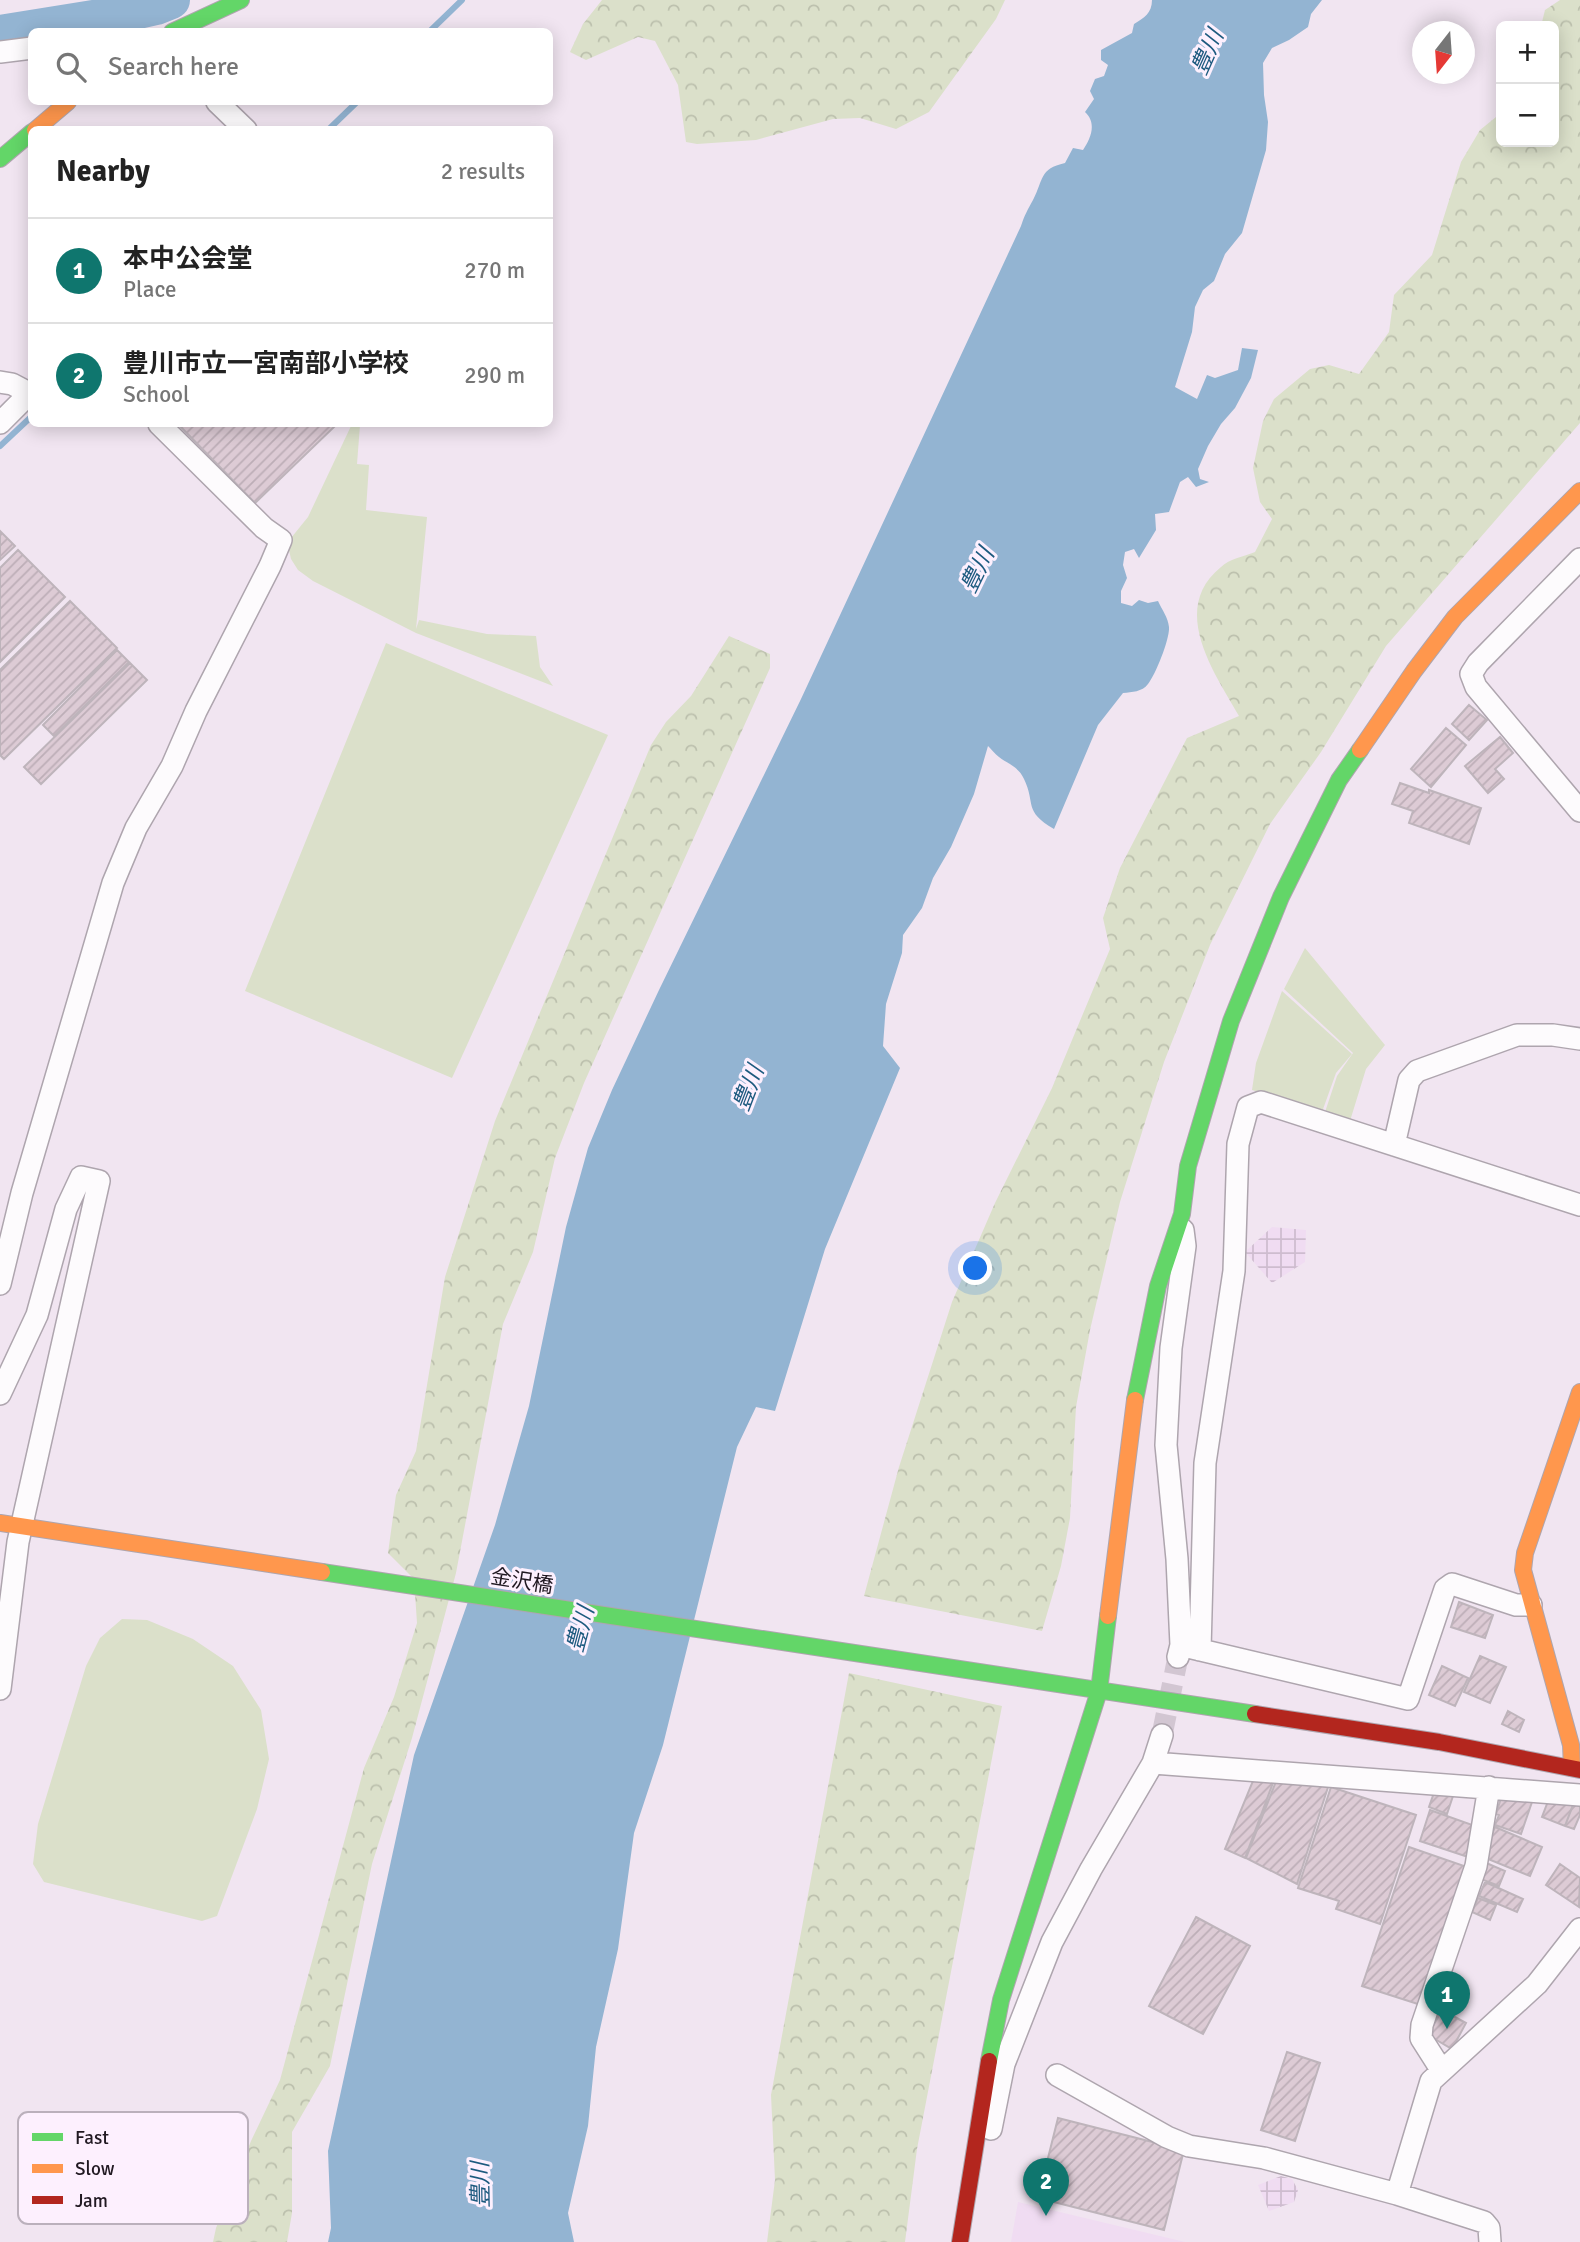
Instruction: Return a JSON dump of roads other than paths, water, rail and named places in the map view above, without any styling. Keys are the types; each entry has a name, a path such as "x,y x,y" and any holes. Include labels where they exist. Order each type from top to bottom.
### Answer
{"street":[{"path":"181,28 241,0"},
{"path":"0,52 28,48"},
{"path":"39,126 64,105"},
{"path":"220,105 242,126"},
{"path":"0,159 28,135"},
{"path":"0,382 28,391"},
{"path":"0,423 28,394"},
{"path":"0,1284 22,1193 113,883 136,828 172,766 196,711 281,540 264,528 162,427"},
{"path":"960,2242 1001,2000 1099,1691 1138,1377 1158,1286 1182,1214 1188,1166 1231,1021 1281,897 1339,780 1455,617 1580,491"},
{"path":"1580,559 1478,663 1471,674 1476,687 1580,811"},
{"path":"1394,1145 1409,1080 1417,1071 1517,1035 1553,1035 1580,1039"},
{"path":"1186,1651 1205,1463 1234,1271 1238,1144 1248,1107 1261,1102 1580,1205"},
{"path":"0,1394 37,1315 66,1209 81,1177 99,1181 18,1542 0,1689"},
{"path":"1182,1214 1185,1246 1171,1348 1166,1445 1186,1651"},
{"path":"1576,1769 1522,1570 1525,1553 1580,1392"},
{"name":"金沢橋","path":"0,1523 1439,1742 1576,1769"},
{"path":"1186,1651 1408,1699 1445,1589 1452,1584 1516,1605 1531,1605"},
{"path":"969,2180 990,2136 1004,2064 1052,1942 1153,1763 1161,1735"},
{"path":"1153,1763 1580,1795"},
{"path":"1442,2071 1421,2038 1422,2025 1476,1866 1489,1787"},
{"path":"1397,2194 1431,2081 1537,1984 1580,1929"},
{"path":"1057,2075 1167,2137 1189,2146 1264,2158 1397,2194 1484,2222 1489,2228 1490,2242"}],"water":[{"name":"豊川","path":"1152,0 1322,0 1311,14 1308,27 1272,48 1263,63 1268,122 1266,150 1242,233 1225,254 1214,281 1203,290 1195,307 1192,332 1175,387 1197,399 1207,375 1215,378 1238,370 1242,348 1258,350 1251,378 1235,408 1221,424 1208,446 1198,469 1200,479 1209,482 1196,487 1188,477 1180,482 1169,512 1155,514 1156,530 1139,558 1134,549 1125,552 1123,565 1127,578 1121,591 1121,603 1132,606 1139,600 1148,603 1158,601 1169,627 1162,656 1146,687 1123,693 1098,725 1054,829 1034,812 1019,771 988,746 974,794 951,847 933,878 922,908 903,935 902,953 886,1004 883,1046 900,1068 825,1249 775,1411 756,1407 737,1447 663,1745 634,1833 618,1949 596,2047 588,2126 568,2213 574,2242 328,2242 331,2228 328,2151 414,1755 495,1525 529,1406 566,1227 588,1148 612,1090 801,699 1043,176 1051,168 1065,163 1073,148 1083,150 1088,141 1092,126 1085,112 1094,99 1090,91 1095,79 1104,76 1108,65 1101,60 1101,50 1132,33 1134,24 1149,12"}],"waterway":[{"path":"37,28 112,16 171,0"},
{"path":"433,28 462,0"},
{"path":"0,34 28,30"},
{"path":"332,126 354,105"},
{"path":"0,446 28,420"}],"tunnel":[{"path":"1162,1735 1178,1657"}],"place":[{"name":"本中公会堂","path":"1447,2029"},
{"name":"豊川市立一宮南部小学校","path":"1046,2216"}]}
